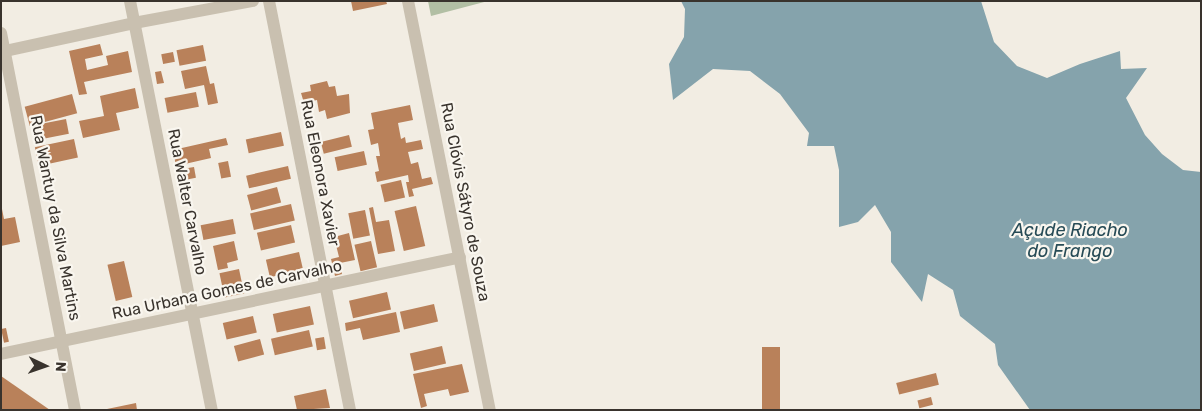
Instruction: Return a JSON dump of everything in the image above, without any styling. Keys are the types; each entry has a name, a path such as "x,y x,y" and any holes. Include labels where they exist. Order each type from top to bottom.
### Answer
{"street":[{"name":"Rua Walter Carvalho","path":"130,1 212,410"},
{"path":"3,51 134,23 253,1"},
{"name":"Rua Eleonora Xavier","path":"269,1 350,410"},
{"name":"Rua Clóvis Sátyro de Souza","path":"408,1 490,410"},
{"name":"Rua Wantuy da Silva Martins","path":"1,33 3,51 75,410"},
{"name":"Rua Urbana Gomes de Carvalho","path":"1,354 460,257"}],"green space":[{"path":"428,1 488,1 431,16"}],"water":[{"name":"Açude Riacho do Frango","path":"681,1 981,1 994,42 1017,66 1047,78 1080,64 1120,51 1121,69 1147,68 1126,98 1145,135 1162,154 1183,170 1201,172 1201,410 1030,410 998,365 995,344 960,316 953,290 928,274 922,302 891,262 891,232 875,205 858,222 839,227 839,170 834,146 807,146 809,133 780,94 750,71 713,69 673,100 669,64 684,37 685,9"}],"building":[{"path":"351,1 386,1 387,4 353,11"},
{"path":"100,44 103,55 85,59 87,70 108,65 106,56 128,51 132,72 84,82 87,94 79,95 69,51"},
{"path":"203,45 206,61 180,66 176,50"},
{"path":"173,52 175,62 163,64 161,54"},
{"path":"206,66 210,84 214,83 218,103 208,105 204,85 185,89 181,71"},
{"path":"161,71 164,83 157,84 155,72"},
{"path":"327,81 329,87 335,86 337,96 349,94 350,113 327,119 325,110 319,112 317,100 304,103 301,93 311,91 310,85"},
{"path":"135,88 139,108 116,113 120,130 83,138 79,121 104,116 100,96"},
{"path":"196,92 199,107 167,113 165,98"},
{"path":"72,94 77,113 30,126 25,107"},
{"path":"410,105 413,120 398,123 401,139 405,137 406,143 421,140 423,149 408,152 411,164 418,162 422,179 431,177 433,184 412,189 414,196 409,197 406,182 409,182 408,175 377,182 375,172 379,171 376,156 380,156 378,143 371,145 368,130 374,129 371,113"},
{"path":"66,119 69,134 35,140 32,126"},
{"path":"281,132 284,146 249,153 246,139"},
{"path":"349,135 352,147 324,154 321,142"},
{"path":"226,138 228,145 209,149 211,158 176,166 173,150"},
{"path":"74,139 78,158 39,166 35,147"},
{"path":"364,151 367,165 338,171 335,157"},
{"path":"228,161 231,177 221,179 218,163"},
{"path":"288,166 291,179 249,188 246,176"},
{"path":"194,167 196,178 187,179 185,169"},
{"path":"401,180 405,198 385,202 381,185"},
{"path":"277,187 281,202 251,210 247,195"},
{"path":"291,204 295,221 254,230 250,213"},
{"path":"416,206 425,246 404,251 395,211"},
{"path":"373,207 376,222 389,220 395,251 378,254 369,208"},
{"path":"2,209 4,219 15,217 20,242 1,246"},
{"path":"365,210 370,236 353,239 348,213"},
{"path":"233,219 236,234 203,240 201,225"},
{"path":"291,225 295,243 261,250 257,233"},
{"path":"349,233 355,260 340,263 342,274 335,276 331,259 339,257 334,237"},
{"path":"234,241 238,260 227,263 228,268 218,270 213,246"},
{"path":"371,241 377,267 361,271 354,245"},
{"path":"299,252 303,270 270,277 266,260"},
{"path":"124,261 132,297 116,301 107,265"},
{"path":"239,269 244,293 225,298 219,273"},
{"path":"387,292 391,310 353,318 349,301"},
{"path":"434,304 438,322 404,329 400,312"},
{"path":"310,306 314,325 277,332 273,314"},
{"path":"396,312 400,332 363,340 360,328 346,331 345,323"},
{"path":"253,316 257,333 227,340 223,323"},
{"path":"6,328 9,342 4,343 1,329"},
{"path":"309,330 313,347 275,355 271,339"},
{"path":"324,337 326,349 317,350 315,338"},
{"path":"260,339 264,354 238,361 234,346"},
{"path":"442,346 446,364 414,371 410,353"},
{"path":"762,347 780,347 780,410 762,410"},
{"path":"462,364 469,392 450,396 448,389 424,394 427,406 421,408 413,374"},
{"path":"936,373 939,385 899,395 896,383"},
{"path":"1,376 50,410 1,410"},
{"path":"326,389 330,408 297,410 294,396"},
{"path":"931,397 933,405 919,408 917,400"},
{"path":"136,403 137,410 107,410 107,409"}]}
